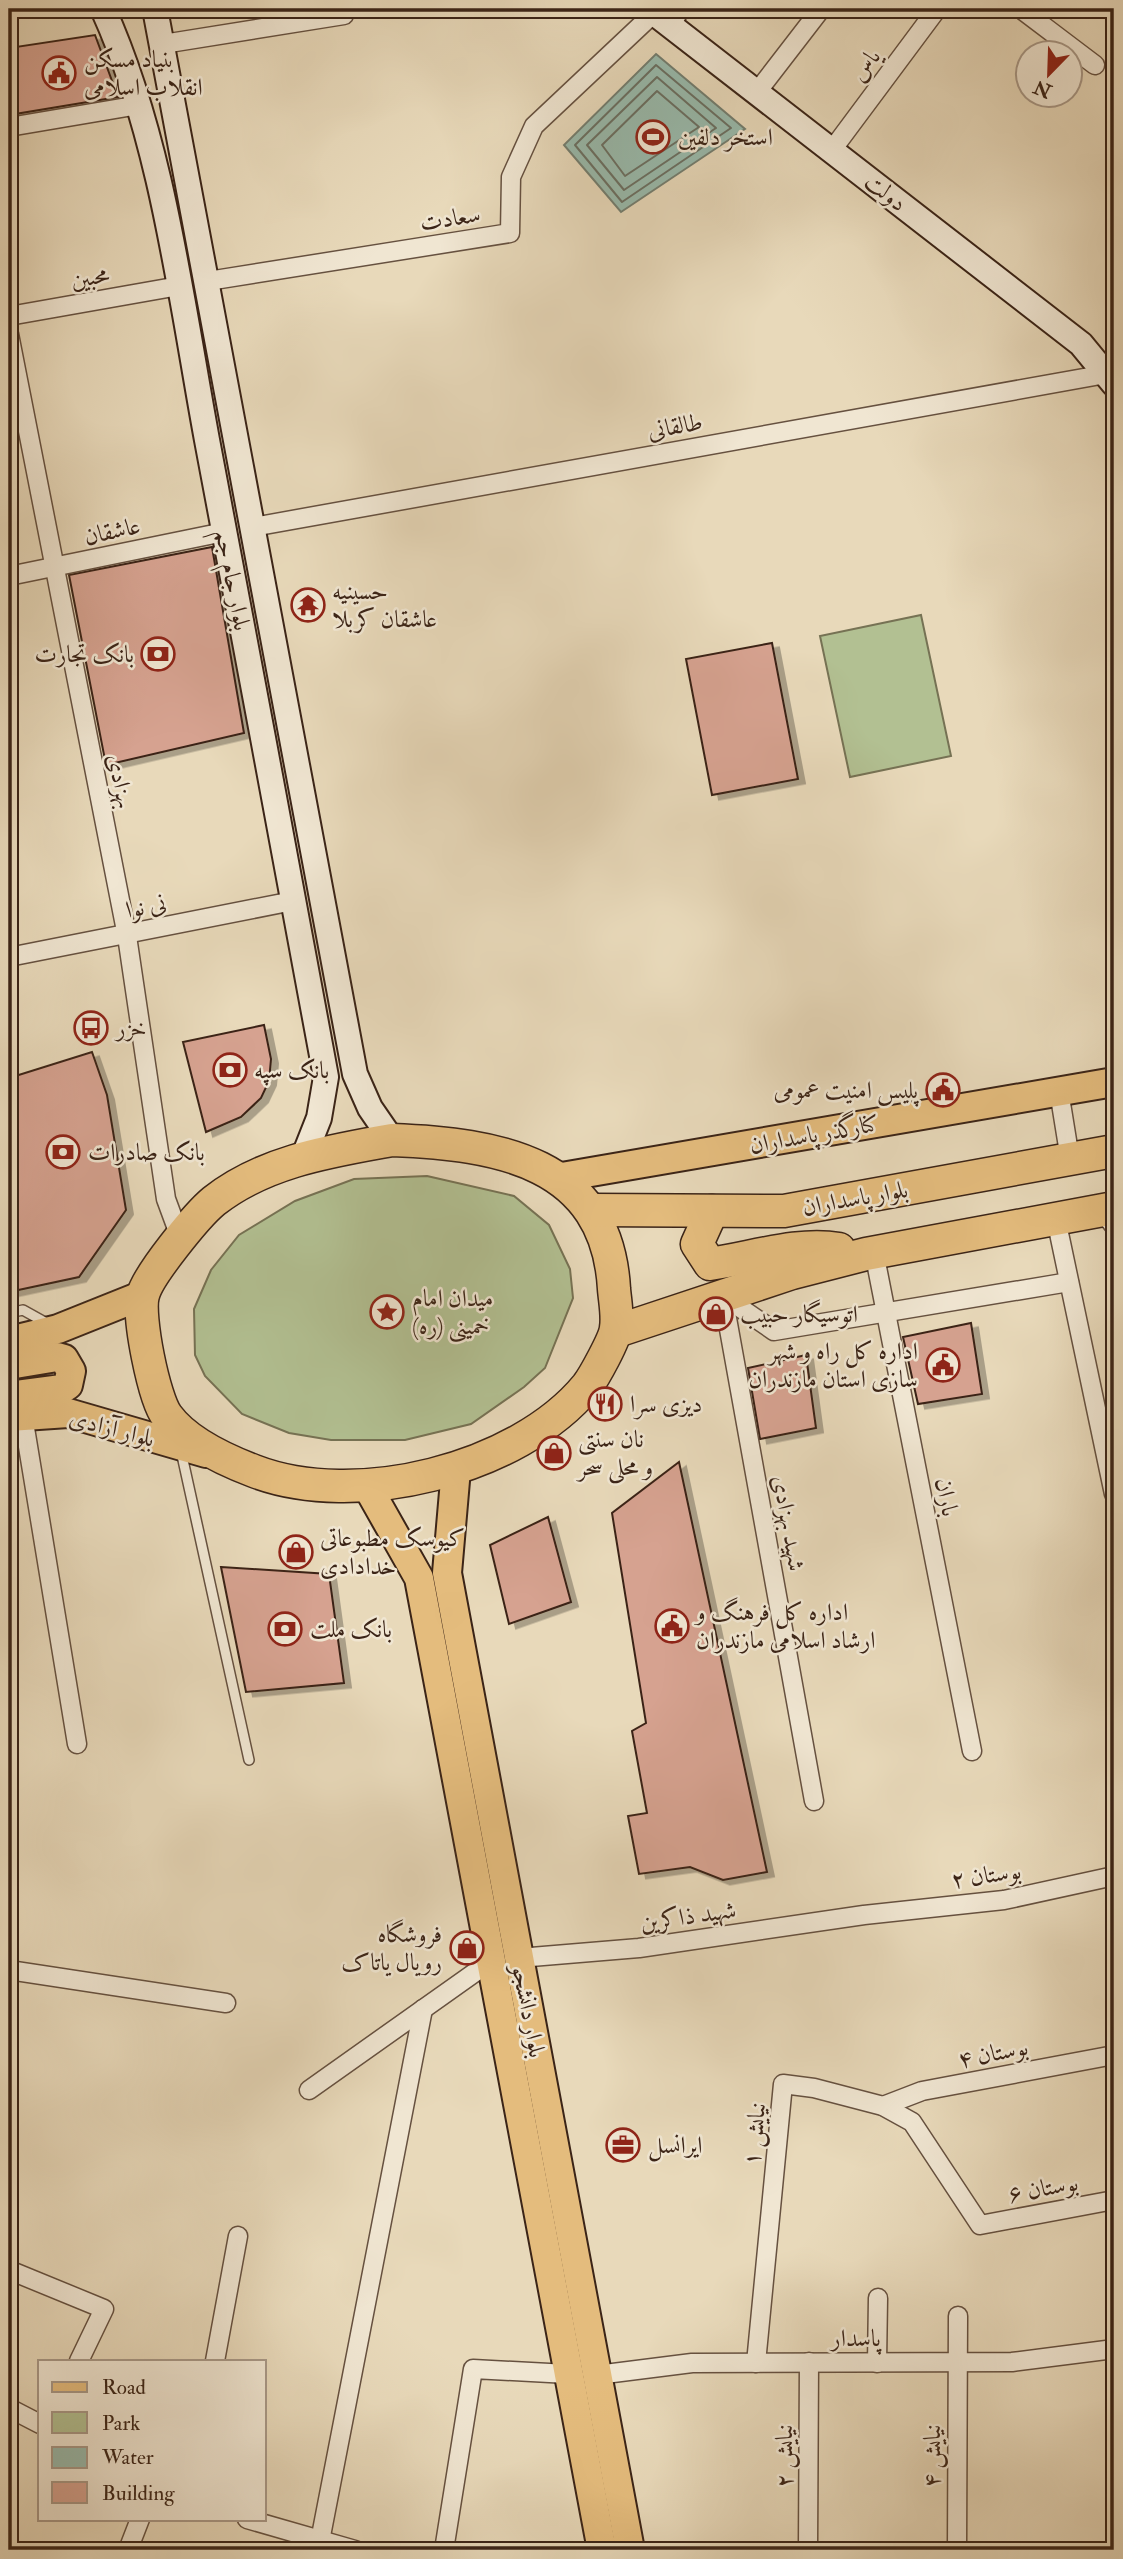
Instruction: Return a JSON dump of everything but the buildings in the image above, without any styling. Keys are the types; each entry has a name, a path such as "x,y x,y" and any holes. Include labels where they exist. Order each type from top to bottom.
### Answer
{"highway":[{"path":"392,1140 439,1142 491,1149 546,1170 593,1210 613,1269 617,1331 587,1385 544,1424 499,1450 456,1469 367,1486 268,1477 214,1455 166,1415 146,1357 143,1295 180,1237 215,1201 304,1156 392,1140"},
{"name":"بلوار پاسداران","path":"593,1210 785,1211 1114,1151"},
{"path":"712,1211 697,1244 710,1264 789,1249 825,1247 870,1253"},
{"path":"617,1331 792,1273 870,1253 1056,1219 1108,1218"}],"main road":[{"path":"107,18 130,44 142,44 149,37 156,11"},
{"name":"بلوار جام جم","path":"156,11 355,1074 370,1108 392,1140"},
{"name":"دولت","path":"664,14 757,92 1082,344 1110,379"},
{"name":"بلوار جام جم","path":"107,18 125,56 139,104 179,286 326,1077 319,1118 304,1156"},
{"path":"280,831 309,826"},
{"name":"کنارگذر پاسداران","path":"556,1178 1114,1082"},
{"path":"9,1341 58,1329 143,1295"},
{"path":"9,1365 57,1357 68,1364 71,1378 68,1385 14,1410"},
{"name":"بلوار آزادی","path":"14,1410 68,1413 214,1455"},
{"name":"بلوار دانشجو","path":"456,1469 446,1573 569,2374 602,2550"},
{"name":"بلوار دانشجو","path":"367,1486 419,1578 597,2375 631,2550"}],"street":[{"path":"757,92 821,9"},
{"name":"یاس","path":"832,150 937,9"},
{"path":"1021,9 1095,65"},
{"name":"سعادت","path":"208,281 510,233 511,177 534,126 664,14"},
{"path":"163,44 344,15"},
{"path":"9,127 139,104"},
{"name":"محبین","path":"9,316 179,286"},
{"name":"بهزادی","path":"9,334 127,936 166,1199 180,1237"},
{"name":"طالقانی","path":"253,527 1110,379"},
{"name":"عاشقان","path":"9,576 224,532"},
{"name":"نی نوا","path":"9,957 127,936 293,901"},
{"path":"1059,1091 1070,1159"},
{"path":"1056,1219 1114,1494"},
{"name":"باران","path":"870,1253 886,1312 972,1751"},
{"path":"723,1296 774,1331 1069,1282"},
{"name":"شهید بهزادی","path":"723,1296 814,1801"},
{"path":"14,1410 76,1744"},
{"name":"بوستان ۲","path":"864,1915 1004,1900 1114,1876"},
{"name":"شهید ذاکرین","path":"505,1960 639,1948 864,1915"},
{"path":"309,2090 423,2009 505,1960"},
{"path":"9,1969 226,2003"},
{"path":"320,2541 423,2009"},
{"name":"بوستان ۴","path":"883,2106 922,2091 1114,2055"},
{"name":"نیایش ۱","path":"756,2363 783,2084 814,2088 883,2106 912,2122 980,2225"},
{"name":"بوستان ۶","path":"980,2225 1114,2200"},
{"path":"215,2360 238,2236"},
{"path":"9,2270 104,2309 79,2360"},
{"path":"877,2363 878,2298"},
{"name":"نیایش ۴","path":"957,2550 958,2316"},
{"name":"پاسدار","path":"597,2375 692,2363 1012,2362 1114,2348"},
{"name":"نیایش ۲","path":"808,2550 809,2362"},
{"path":"444,2550 473,2369 569,2374"},
{"path":"9,2408 38,2423"},
{"path":"128,2550 140,2520"},
{"path":"250,2520 355,2550"}],"lane":[{"path":"9,1313 23,1310 58,1329"},
{"path":"180,1446 249,1760"}],"green space":[{"path":"921,615 951,756 850,777 820,636"},
{"path":"427,1176 514,1196 549,1225 570,1269 573,1298 545,1368 524,1387 471,1424 405,1440 331,1440 289,1433 242,1414 205,1376 195,1355 194,1309 211,1270 239,1235 295,1201 354,1179"}],"water":[{"name":"استخر دلفین","path":"656,54 745,129 621,212 564,145"}],"place":[{"name":"بنیاد مسکن انقلاب اسلامی","path":"59,73"},
{"name":"استخر دلفین","path":"653,137"},
{"name":"حسینیه عاشقان کربلا","path":"308,605"},
{"name":"بانک تجارت","path":"158,654"},
{"name":"خزر","path":"91,1028"},
{"name":"بانک سپه","path":"230,1070"},
{"name":"پلیس امنیت عمومی","path":"943,1090"},
{"name":"بانک صادرات","path":"63,1152"},
{"name":"میدان امام خمینی (ره)","path":"387,1312"},
{"name":"اتوسیگار حبیب","path":"716,1314"},
{"name":"اداره کل راه و شهر سازی استان مازندران","path":"943,1365"},
{"name":"دیزی سرا","path":"605,1404"},
{"name":"نان سنتی و محلی سحر","path":"554,1453"},
{"name":"کیوسک مطبوعاتی خدادادی","path":"296,1552"},
{"name":"اداره کل فرهنگ و ارشاد اسلامی مازندران","path":"672,1626"},
{"name":"بانک ملت","path":"285,1629"},
{"name":"فروشگاه رویال یاتاک","path":"467,1948"},
{"name":"ایرانسل","path":"623,2145"}]}
